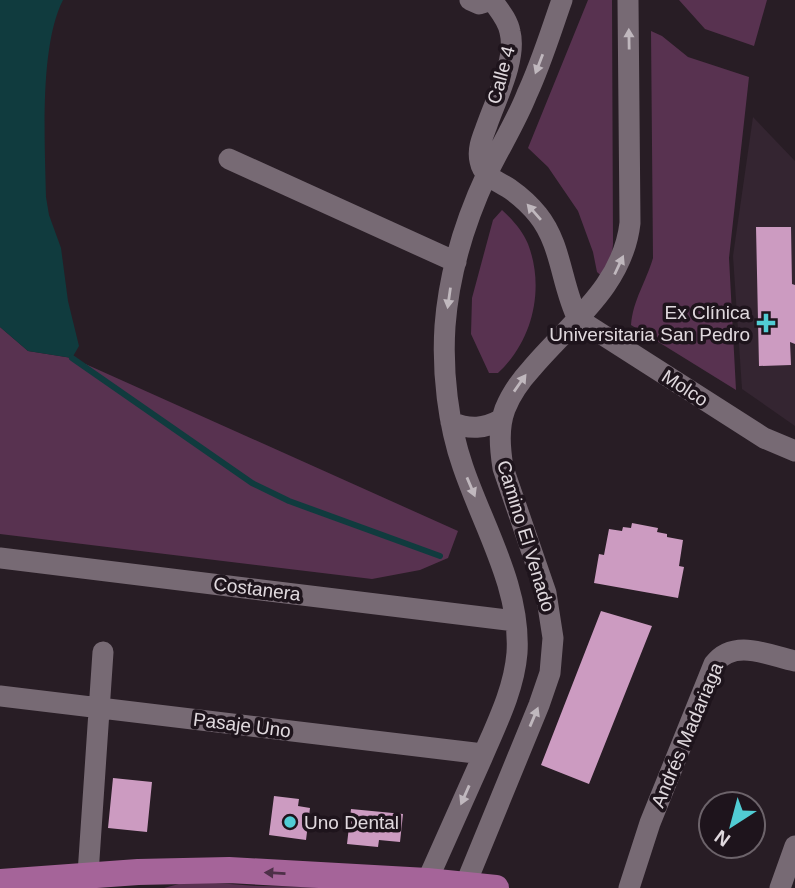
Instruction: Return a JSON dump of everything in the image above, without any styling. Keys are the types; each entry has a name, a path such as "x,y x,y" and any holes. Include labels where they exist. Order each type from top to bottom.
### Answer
{"main road":[{"path":"0,881 88,874 229,870 496,888"}],"street":[{"name":"Calle 4","path":"470,0 479,4 492,0 508,24 512,43 509,62 479,152 486,174"},
{"name":"Camino El Venado","path":"425,884 499,717 517,652 515,621 500,561 463,468 451,422 444,348 447,304 456,262 486,174 527,94 562,0"},
{"name":"Camino El Venado","path":"465,886 539,705 550,673 552,655 551,614 546,593 503,468 500,435 502,419 510,398 527,373 578,319 616,273 629,236 628,0"},
{"path":"229,159 456,262"},
{"path":"486,174 527,204 546,227 558,253 564,283 578,319"},
{"name":"Molco","path":"578,319 764,438 795,451"},
{"path":"451,422 481,428 502,419"},
{"name":"Costanera","path":"0,558 515,621"},
{"name":"Andrés Madariaga","path":"629,888 650,823 713,664 724,654 738,649 795,661"},
{"path":"88,874 103,652"},
{"name":"Pasaje Uno","path":"0,696 484,754"},
{"path":"780,888 795,846"}],"shaded area":[{"path":"588,0 612,0 613,244 606,280 597,272 593,252 578,211 548,167 528,148"},
{"path":"679,0 767,0 754,46 705,29"},
{"path":"651,31 662,36 688,57 749,77 729,258 736,390 631,325 637,299 653,258"},
{"name":"Ex Clínica Universitaria San Pedro","path":"753,117 795,161 795,426 742,389 733,256"},
{"path":"502,210 517,226 528,244 533,261 535,296 527,330 520,346 498,373 489,373 471,334 472,298 493,220"},
{"path":"0,327 28,351 72,358 458,531 448,558 420,570 372,579 0,534"},
{"path":"190,881 257,886 392,888 164,888"}],"water":[{"path":"0,0 63,0 55,20 47,69 46,197 49,215 61,248 68,301 79,346 72,358 28,351 0,327"}],"building":[{"path":"756,227 791,227 795,344 790,342 791,365 759,366"},
{"path":"632,523 658,528 657,532 667,534 667,537 683,540 679,566 684,567 678,598 594,583 599,554 604,555 609,529 622,531 623,527 631,528"},
{"path":"601,611 652,626 589,784 541,765"},
{"path":"113,778 152,782 147,832 108,828"},
{"name":"Uno Dental","path":"274,796 299,799 298,806 310,808 306,840 269,835"},
{"path":"351,809 403,814 400,842 379,840 378,847 347,844"}],"waterway":[{"path":"72,358 252,483 289,501 440,556"}],"place":[{"name":"Ex Clínica Universitaria San Pedro","path":"766,323"},
{"name":"Uno Dental","path":"290,822"}]}
